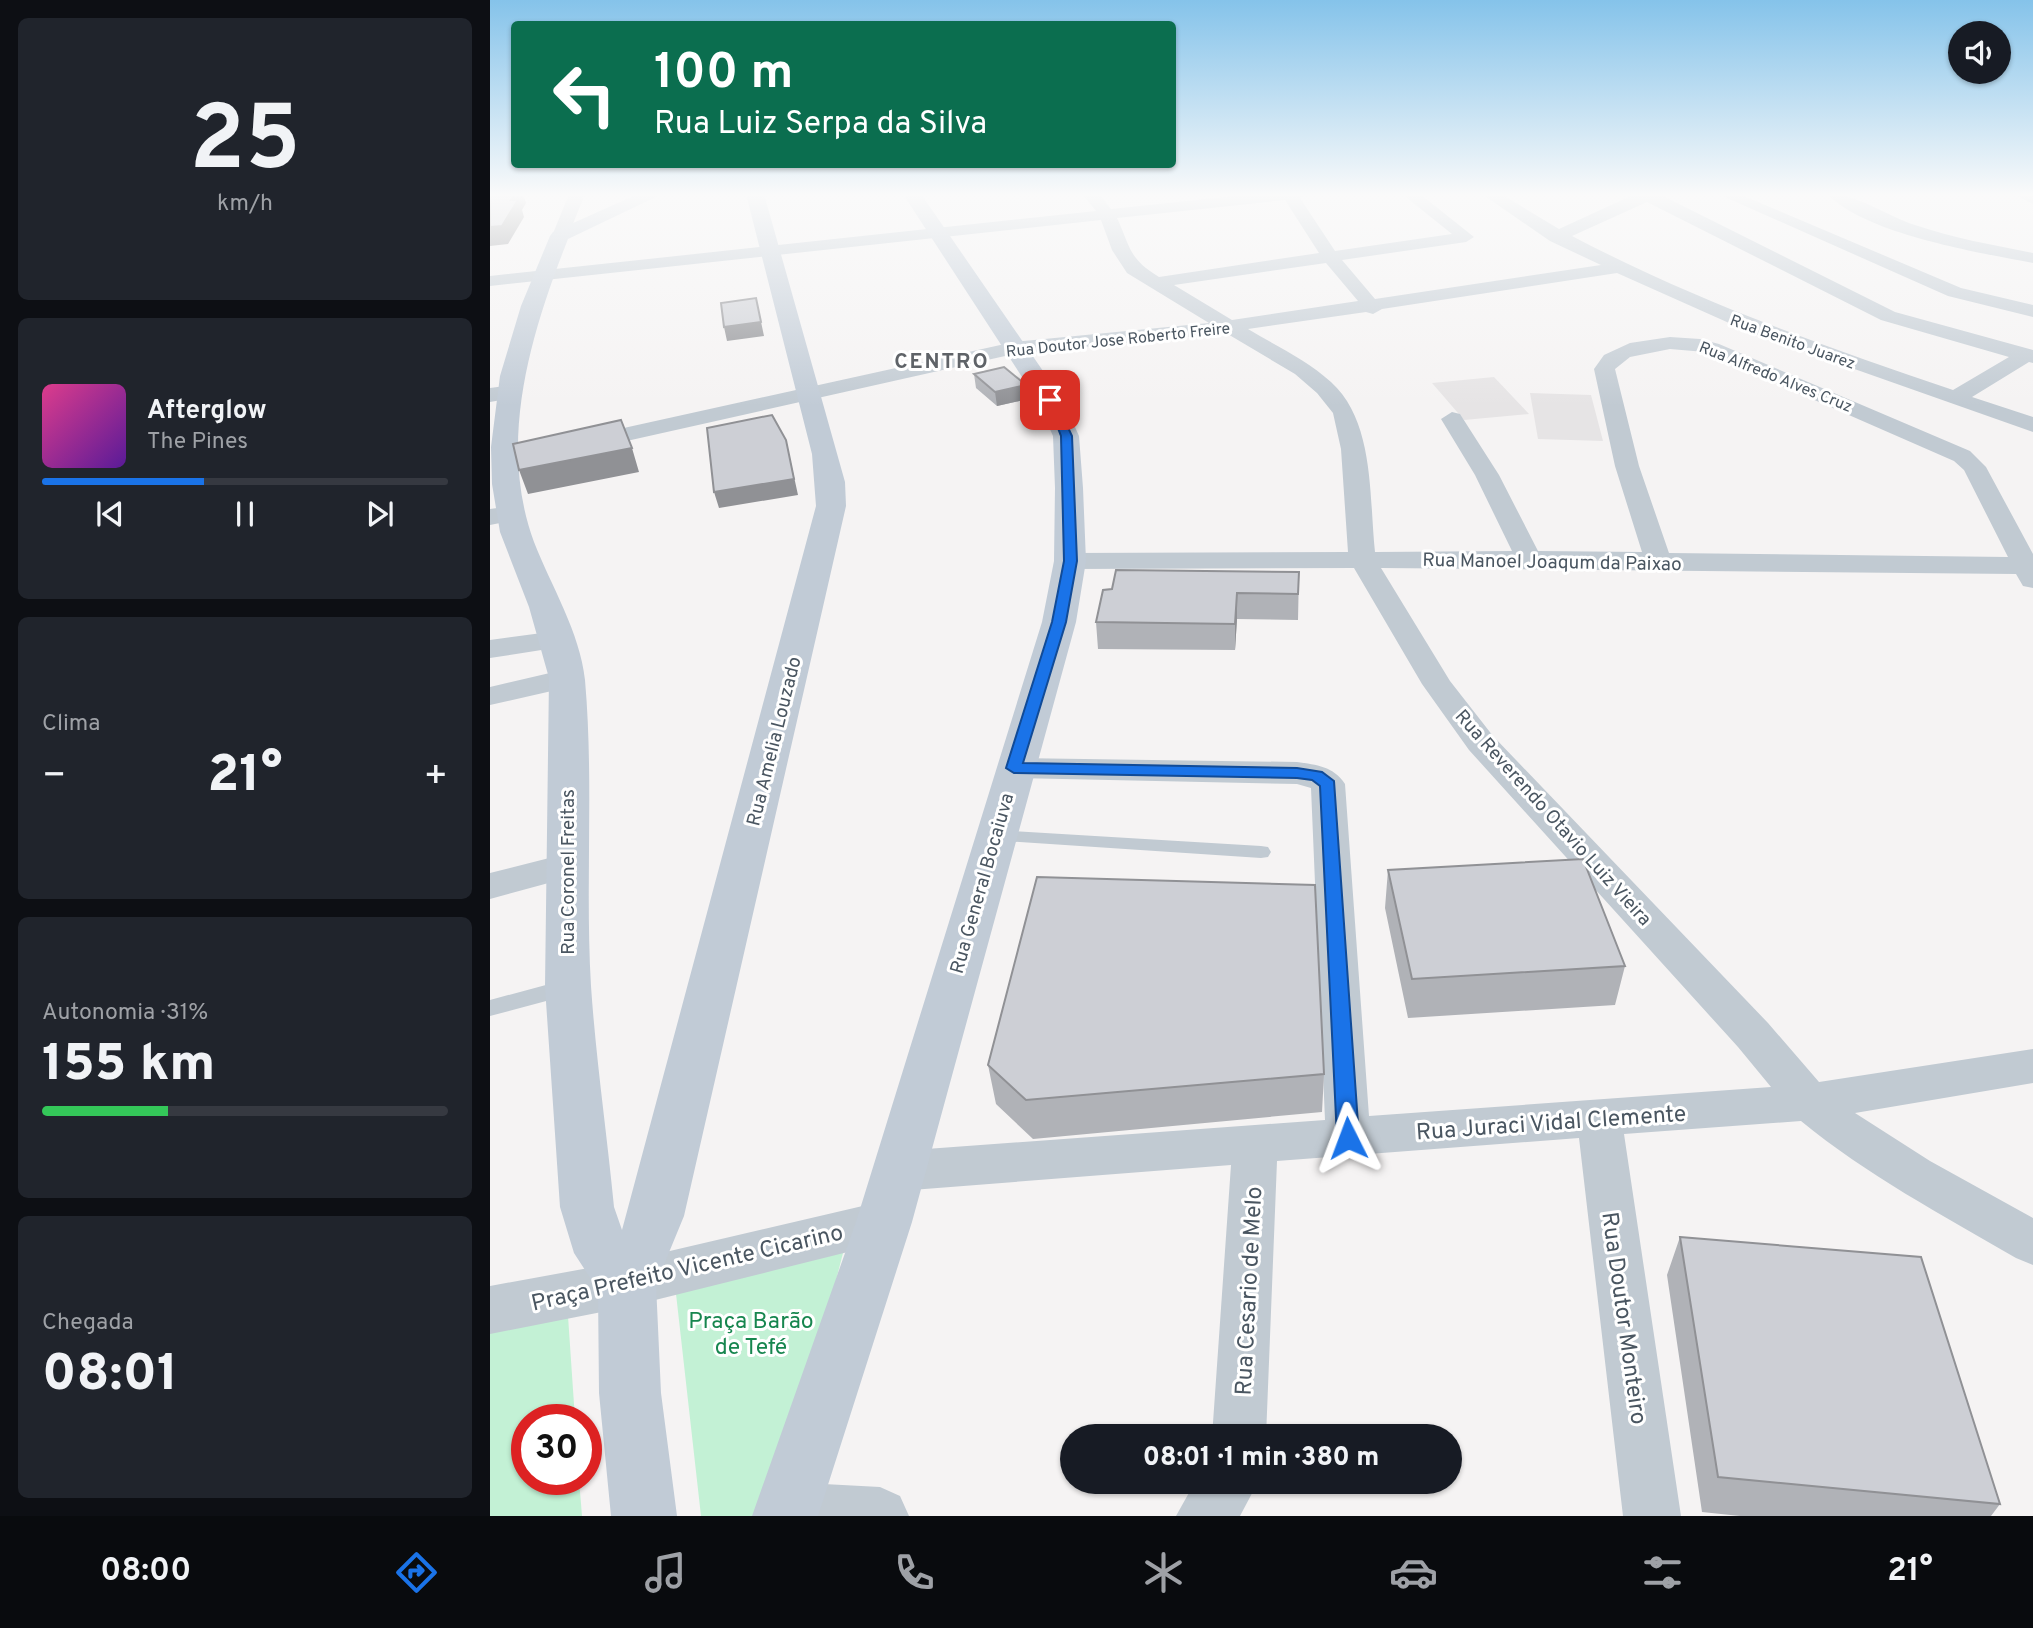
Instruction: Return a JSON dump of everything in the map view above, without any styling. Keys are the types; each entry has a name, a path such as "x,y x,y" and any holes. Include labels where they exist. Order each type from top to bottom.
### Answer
{"main road":[{"name":"Rua Coronel Freitas","path":"547,265 497,394 506,462 500,515 557,640 567,678 565,866 568,987 587,1207 594,1235 627,1284"},
{"name":"Rua Amelia Louzado","path":"627,1284 656,1216 831,506 831,482 826,454 772,265"},
{"name":"Rua General Bocaiuva","path":"785,1513 892,1197 1014,768 1059,622 1070,561 1066,436 1050,400 961,265"},
{"path":"627,1284 630,1393 644,1516"}],"street":[{"path":"490,281 648,265"},
{"name":"Rua Reverendo Otavio Luiz Vieira","path":"1130,265 1153,283 1302,370 1325,388 1344,413 1353,449 1362,559 1437,684 1481,743 1754,1035 1809,1102 1853,1137 2033,1243"},
{"path":"1153,283 1283,265"},
{"path":"1337,265 1373,307"},
{"name":"Rua Benito Juarez","path":"1611,265 1745,325 2033,425"},
{"path":"1786,265 1888,316 2030,356"},
{"path":"1891,265 1955,292 2033,311"},
{"name":"Rua Doutor Jose Roberto Freire","path":"554,450 1014,348 1226,327 1373,307 1617,268"},
{"name":"Rua Alfredo Alves Cruz","path":"1659,562 1627,466 1604,369 1608,361 1620,355 1657,344 1683,341 1723,352 1962,456 1974,467 2031,571"},
{"path":"1955,398 2030,356"},
{"path":"1452,419 1487,475 1529,559"},
{"name":"Rua Manoel Joaqum da Paixao","path":"1070,561 1529,559 2031,571"},
{"path":"490,649 557,640"},
{"path":"490,696 567,678"},
{"path":"1014,768 1297,773 1316,775 1328,784 1348,1138"},
{"path":"490,886 565,866"},
{"name":"Rua Juraci Vidal Clemente","path":"892,1197 1255,1145 1809,1102 2033,1066"},
{"name":"Rua Doutor Monteiro","path":"1599,1120 1652,1516"},
{"name":"Rua Cesario de Melo","path":"1240,1424 1255,1145"},
{"name":"Praça Prefeito Vicente Cicarino","path":"490,1310 627,1284 892,1197"},
{"path":"1205,1516 1221,1494"},
{"path":"785,1513 880,1516"}],"lane":[{"path":"995,836 1261,852"},
{"path":"490,1008 568,987"}],"shaded area":[{"path":"1494,377 1529,414 1464,420 1432,383"},
{"path":"1530,393 1591,395 1603,441 1538,439"}],"green space":[{"name":"Praça Barão de Tefé","path":"844,1249 776,1516 701,1516 674,1276"},
{"path":"568,1316 574,1404 511,1404 511,1495 580,1495 582,1516 490,1516 490,1332"}],"building":[{"path":"756,298 761,322 724,327 721,303"},
{"path":"1004,367 1026,385 995,392 974,374"},
{"path":"772,415 786,440 794,479 714,492 707,428"},
{"path":"621,420 632,448 519,470 513,444"},
{"path":"1116,570 1299,572 1298,594 1237,593 1235,624 1096,622 1103,590 1112,589"},
{"path":"1583,859 1625,966 1412,979 1388,870"},
{"path":"1037,877 1315,885 1324,1074 1026,1100 988,1065"},
{"path":"1680,1237 1921,1257 2000,1504 1718,1477"}],"district":[{"name":"CENTRO","path":"942,361"}],"route":[{"path":"1050,400 1066,436 1070,561 1059,622 1014,768 1297,773 1316,775 1328,784 1348,1138"}]}
